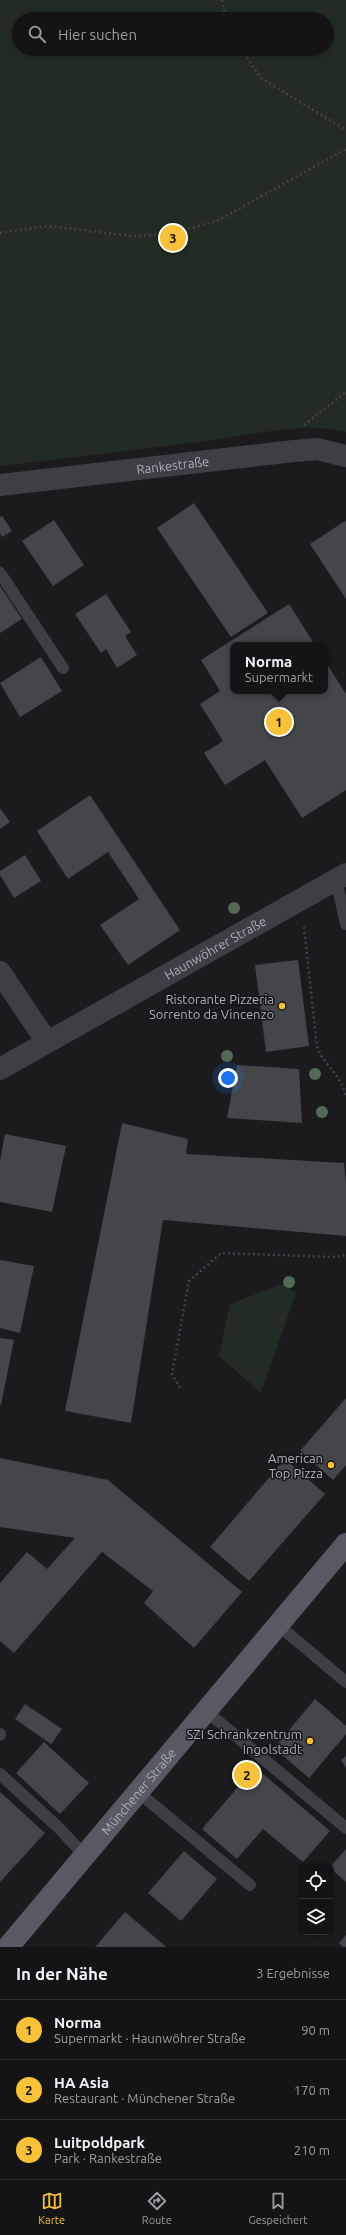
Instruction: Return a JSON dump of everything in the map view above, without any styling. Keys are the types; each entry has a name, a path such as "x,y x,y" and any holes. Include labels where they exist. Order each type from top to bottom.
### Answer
{"main road":[{"name":"Münchener Straße","path":"8,1947 346,1544"}],"street":[{"name":"Rankestraße","path":"0,485 317,449 346,456"},
{"name":"Haunwöhrer Straße","path":"0,1069 341,877"},
{"path":"0,972 47,1042"}],"lane":[{"path":"0,573 63,668"},
{"path":"341,877 346,924"},
{"path":"278,1626 346,1682"},
{"path":"206,1711 346,1828"},
{"path":"0,1774 59,1828 85,1856"},
{"path":"138,1792 250,1885"}],"path":[{"path":"222,0 225,12"},
{"path":"246,56 261,78 346,130"},
{"path":"0,233 47,226 132,236 170,234 217,221 346,149"},
{"path":"300,901 317,1047 321,1056 343,1084 346,1098"},
{"path":"180,1388 172,1374 189,1282 221,1253 334,1257 346,1255"}],"shaded area":[{"path":"0,0 346,0 346,432 312,428 276,430 179,444 0,466"},
{"path":"282,1284 296,1293 261,1393 219,1356 230,1304"}],"building":[{"path":"194,503 268,613 231,637 157,528"},
{"path":"2,516 12,531 2,537 0,533 0,517"},
{"path":"54,520 84,565 53,586 22,541"},
{"path":"345,521 346,522 346,599 310,544"},
{"path":"0,586 22,619 0,633"},
{"path":"106,594 131,632 125,636 137,655 117,668 106,649 101,653 75,614"},
{"path":"289,604 313,642 230,642 230,694 328,694 328,666 346,694 346,790 302,818 265,760 225,785 204,753 223,741 200,704 220,691 201,660"},
{"path":"41,657 62,691 20,717 0,683"},
{"path":"90,795 180,930 128,965 100,925 139,899 108,852 68,879 37,831"},
{"path":"0,808 10,822 0,829"},
{"path":"25,855 41,881 14,898 0,875 0,871"},
{"name":"Ristorante Pizzeria Sorrento da Vincenzo","path":"298,960 309,1046 266,1052 255,965"},
{"path":"237,1065 299,1069 302,1123 227,1118"},
{"path":"122,1123 188,1139 186,1154 344,1163 346,1184 346,1236 163,1220 131,1423 65,1411"},
{"path":"5,1134 66,1146 52,1212 0,1202 0,1161"},
{"path":"0,1260 34,1266 20,1333 0,1328"},
{"path":"0,1338 14,1340 1,1405 0,1405"},
{"path":"346,1398 346,1465 333,1480 300,1451"},
{"path":"0,1458 108,1480 242,1592 194,1648 144,1603 153,1591 102,1552 14,1653 0,1641 0,1583 27,1552 47,1569 75,1538 0,1527"},
{"path":"285,1459 325,1494 249,1581 210,1547"},
{"name":"SZI Schrankzentrum Ingolstadt","path":"315,1699 346,1726 346,1734 309,1778 274,1748"},
{"path":"25,1704 62,1729 51,1744 15,1719"},
{"path":"44,1742 89,1783 60,1814 16,1773"},
{"path":"346,1756 346,1768 341,1760"},
{"path":"255,1767 330,1831 303,1862 263,1829 237,1859 202,1829"},
{"path":"0,1792 45,1833 0,1882"},
{"path":"346,1849 346,1882 334,1872 334,1863"},
{"path":"184,1851 217,1879 181,1921 148,1893"},
{"path":"125,1912 164,1945 166,1947 95,1947"},
{"path":"346,1935 346,1947 343,1947 339,1943"}],"place":[{"name":"Luitpoldpark","path":"173,238"},
{"name":"Norma","path":"279,722"},
{"name":"Ristorante Pizzeria Sorrento da Vincenzo","path":"282,1006"},
{"name":"American Top Pizza","path":"331,1465"},
{"name":"SZI Schrankzentrum Ingolstadt","path":"310,1741"},
{"name":"HA Asia","path":"247,1775"}]}
